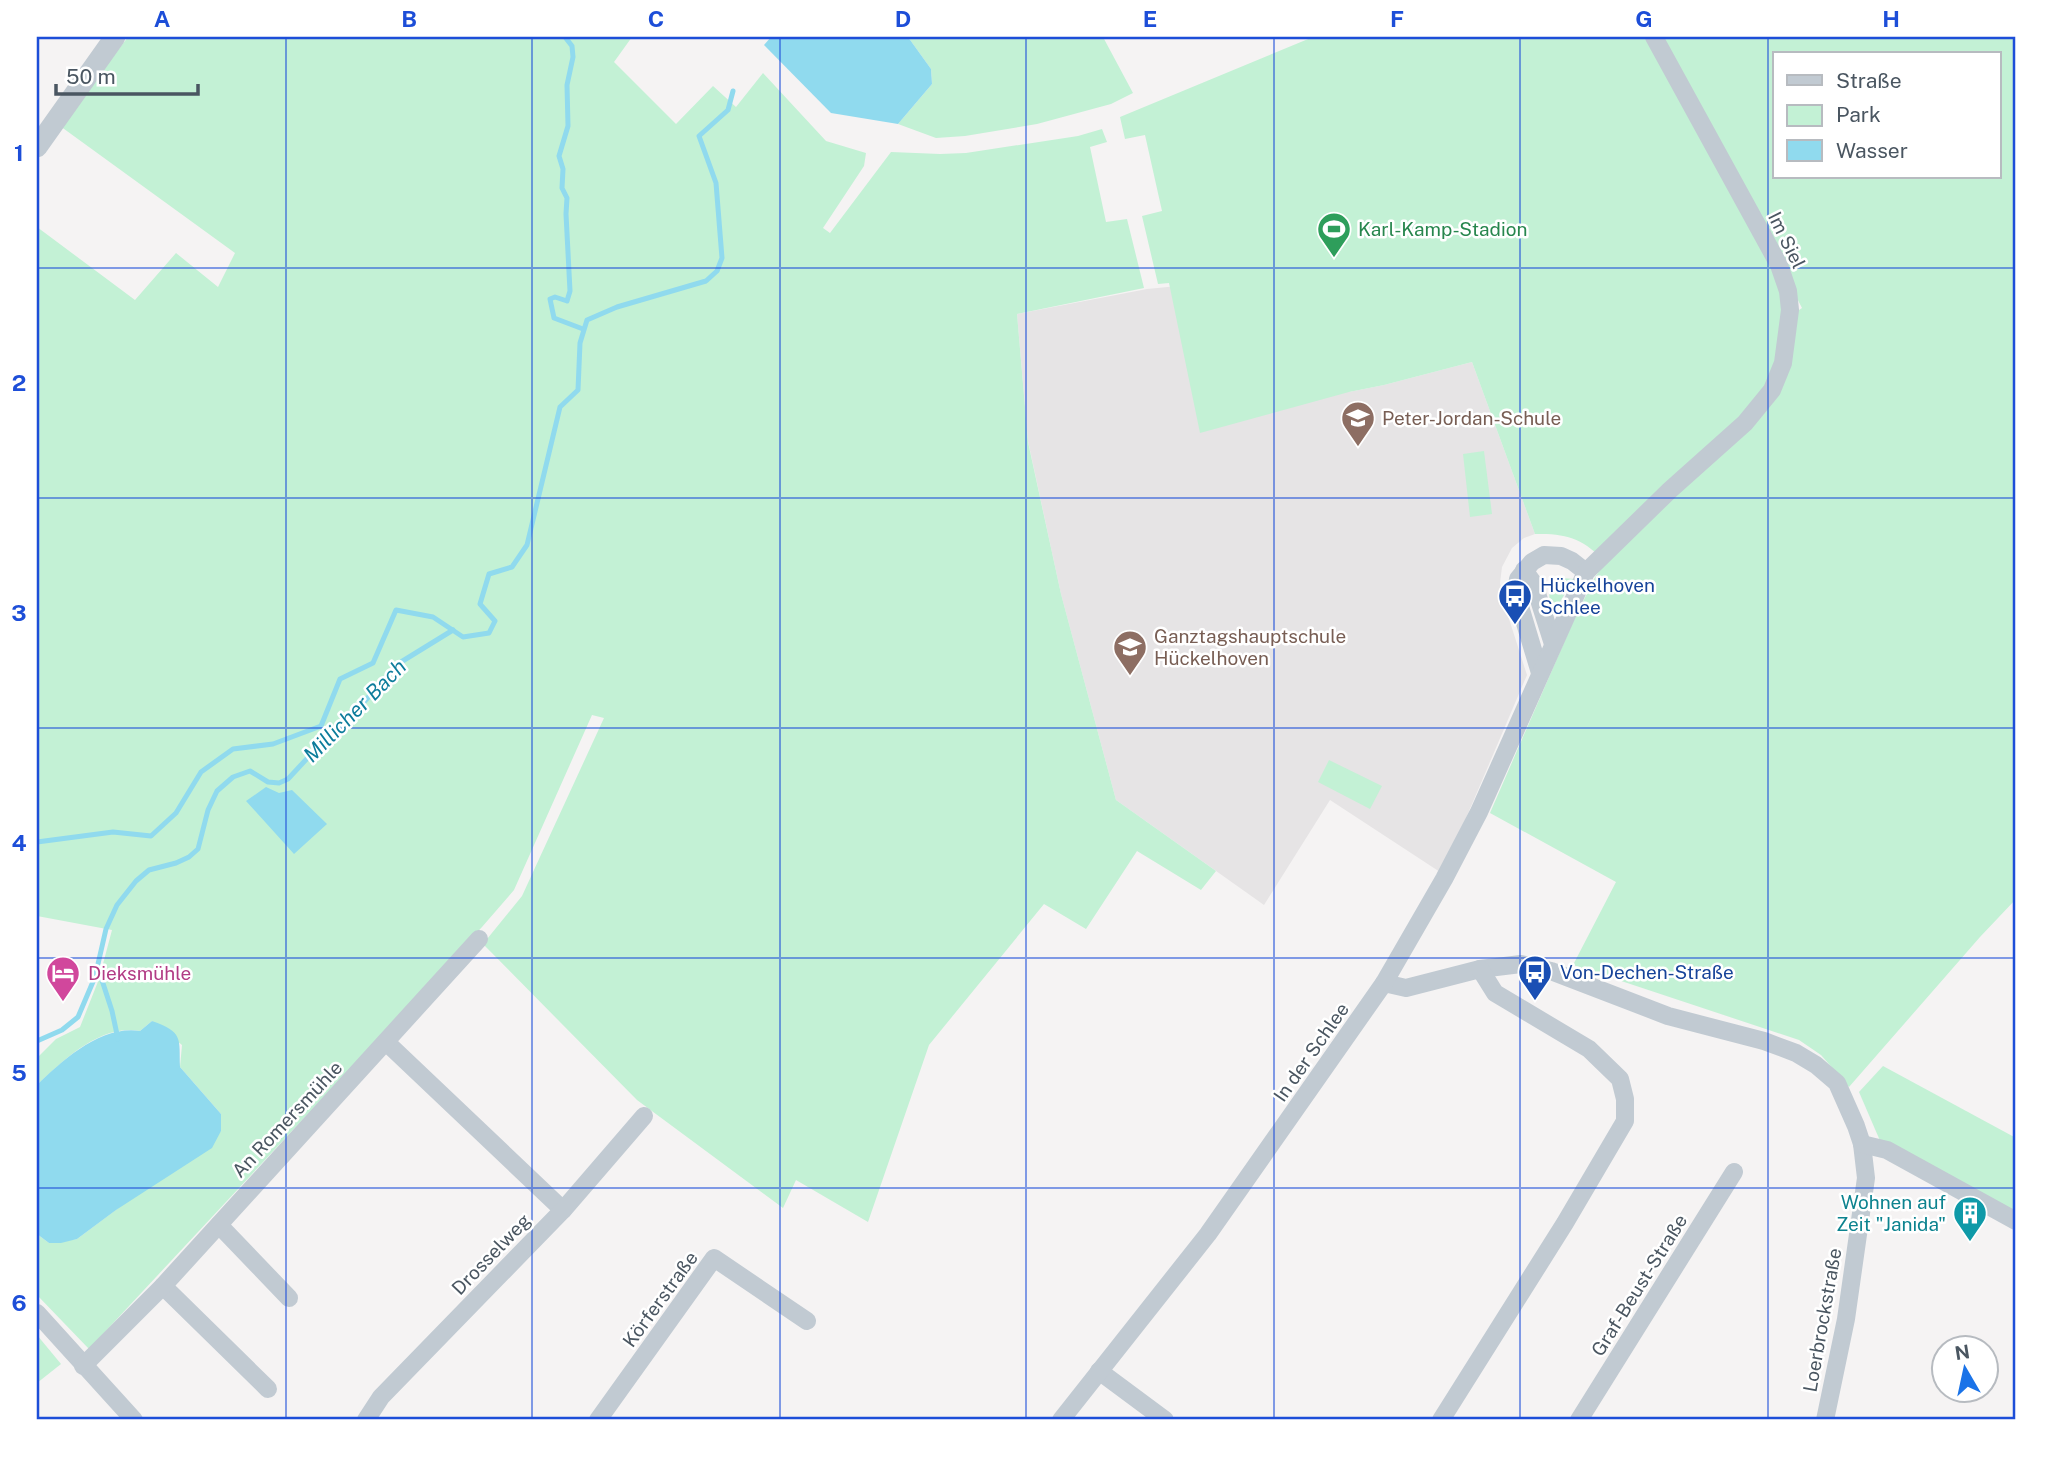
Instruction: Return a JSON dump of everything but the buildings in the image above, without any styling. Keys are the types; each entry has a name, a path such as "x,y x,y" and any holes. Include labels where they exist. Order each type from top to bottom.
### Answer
{"street":[{"path":"37,147 115,37"},
{"name":"Im Siel","path":"1586,572 1670,490 1745,423 1772,390 1783,363 1785,350 1790,310 1788,291 1779,265 1654,37"},
{"path":"1540,673 1516,593 1518,579 1532,562 1544,555 1561,556 1586,572"},
{"path":"1524,570 1534,584 1553,645"},
{"name":"In der Schlee","path":"1061,1420 1208,1234 1384,983 1479,812 1586,572"},
{"name":"An Romersmühle","path":"83,1366 163,1286 480,939"},
{"name":"Loerbrockstraße","path":"1384,983 1406,988 1480,969 1521,964 1550,971 1668,1016 1764,1041 1796,1053 1816,1065 1837,1083 1862,1144 1866,1178 1846,1319 1825,1420"},
{"path":"1440,1420 1565,1223 1625,1121 1625,1099 1620,1079 1589,1048 1495,993 1480,969"},
{"path":"386,1042 563,1210"},
{"name":"Drosselweg","path":"366,1420 382,1397 563,1210 644,1116"},
{"path":"1862,1144 1887,1150 2016,1221"},
{"name":"Graf-Beust-Straße","path":"1579,1420 1734,1172"},
{"path":"219,1225 289,1298"},
{"name":"Körferstraße","path":"598,1420 714,1258 807,1321"},
{"path":"163,1286 268,1389"},
{"path":"37,1313 134,1420"},
{"path":"1100,1371 1166,1420"}],"shaded area":[{"path":"1178,286 1349,392 1472,362 1535,534 1524,538 1512,548 1502,567 1500,583 1527,675 1449,858 1440,872 1330,800 1264,905 1116,800 1061,594 1028,441 1017,314 1147,289"}],"green space":[{"path":"128,37 632,37 614,62 676,124 713,86 736,107 763,73 826,141 866,153 864,166 823,228 830,233 891,152 966,153 1078,136 1102,129 1107,142 1090,147 1106,222 1127,219 1144,288 1017,314 1028,442 1061,594 1116,800 1216,871 1201,890 1137,851 1086,929 1044,904 929,1045 868,1222 796,1180 783,1208 637,1100 483,944 522,896 604,718 592,715 514,890 89,1349 37,1295 37,1234 49,1243 77,1239 221,1131 221,1114 180,1067 182,1045 152,1021 140,1031 125,1030 97,1038 71,1055 37,1085 37,1058 56,1039 80,1027 99,979 112,930 37,916 37,227 135,300 176,253 218,287 235,253 60,126"},
{"path":"908,37 1103,37 1133,93 1111,104 1037,124 936,138 898,124 932,84 931,69"},
{"path":"1313,37 1646,37 1796,312 1802,308 1663,37 2016,37 2016,899 1849,1087 1821,1055 1799,1040 1573,965 1616,882 1490,813 1572,624 1605,562 1590,548 1574,539 1535,534 1472,362 1200,433 1169,283 1158,284 1142,216 1162,211 1145,135 1125,139 1120,117"},
{"path":"1484,451 1492,514 1470,517 1463,454"},
{"path":"1562,578 1574,579 1555,610 1549,596 1553,584"},
{"path":"1329,760 1382,786 1370,809 1318,782"},
{"path":"1883,1066 2016,1138 2016,1215 1881,1143 1859,1092"},
{"path":"37,1335 61,1364 37,1383"}],"water":[{"path":"771,37 908,37 931,69 932,84 898,124 831,113 764,45"},
{"path":"266,787 279,793 292,790 327,824 294,854 246,801"},
{"path":"152,1021 175,1033 179,1043 180,1067 221,1114 221,1131 212,1148 116,1210 77,1239 49,1243 37,1234 37,1085 84,1046 111,1033 140,1031"}],"waterway":[{"name":"Millicher Bach","path":"565,37 572,46 573,57 567,85 568,126 559,156 563,169 562,188 567,198 570,291 567,301 555,297 550,299 554,318 583,329"},
{"name":"Millicher Bach","path":"37,842 113,832 151,836 176,813 201,772 233,749 273,744 321,726 340,679 373,663 396,610 433,617 463,637 489,633 495,621 480,604 489,574 512,567 527,545 560,407 578,390 580,343 587,320 617,307 706,281 717,271 722,258 716,183 699,136 728,110 733,91"},
{"name":"Millicher Bach","path":"37,1041 62,1030 78,1017 95,977 106,929 117,905 136,881 149,870 176,863 198,849 208,810 217,791 233,777 250,771 268,782 279,783 288,779 314,751 332,740 353,711 401,662 453,630"},
{"path":"98,968 118,1039"}],"place":[{"name":"Karl-Kamp-Stadion","path":"1334,259"},
{"name":"Peter-Jordan-Schule","path":"1358,448"},
{"name":"Hückelhoven Schlee","path":"1515,626"},
{"name":"Ganztagshauptschule Hückelhoven","path":"1130,677"},
{"name":"Von-Dechen-Straße","path":"1535,1002"},
{"name":"Dieksmühle","path":"63,1003"},
{"name":"Wohnen auf Zeit \"Janida\"","path":"1970,1243"}]}
